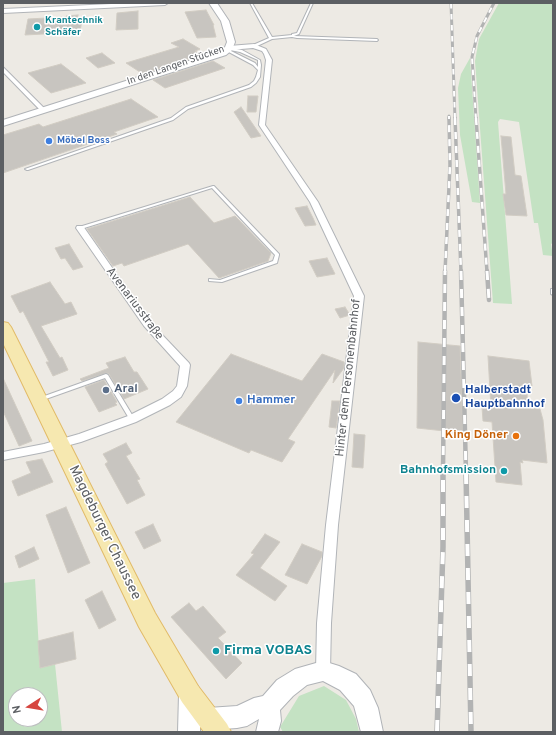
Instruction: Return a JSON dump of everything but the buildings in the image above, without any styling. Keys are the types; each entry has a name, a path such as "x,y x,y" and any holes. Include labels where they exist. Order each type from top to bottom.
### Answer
{"main road":[{"name":"Magdeburger Chaussee","path":"3,327 146,620 190,694 214,725"}],"street":[{"path":"3,11 166,3"},
{"path":"213,3 227,26 231,42 228,49"},
{"name":"In den Langen Stücken","path":"3,122 228,49 254,46"},
{"name":"Hinter dem Personenbahnhof","path":"254,46 264,50 268,60 262,125 314,202 359,296 332,525 324,623 323,671"},
{"path":"3,69 42,109"},
{"name":"Avenariusstraße","path":"3,456 61,444 132,419 152,410 177,394 182,386 185,366 147,324 80,228"},
{"path":"214,725 246,714 254,709 270,706 293,681 312,673 323,671 340,677 356,690 367,708 372,732"},
{"path":"189,732 190,694"},
{"path":"267,732 270,721 270,706"}],"lane":[{"path":"251,3 271,38"},
{"path":"292,36 298,34 312,3"},
{"name":"In den Langen Stücken","path":"254,46 271,38 292,36 377,40"},
{"path":"228,49 254,64 259,70"},
{"path":"27,169 172,119 187,108 250,86 258,77 260,65 259,60 241,51 228,49"},
{"path":"80,228 213,187 277,255 275,262 220,281 212,280"},
{"path":"39,400 106,376 132,419"}],"green space":[{"path":"499,3 553,3 553,243 551,244 553,256 543,255 538,223 534,223 519,122 500,119 498,122 512,304 493,303 475,61 479,39"},
{"path":"470,58 480,203 472,202 460,135 458,88 461,74"},
{"path":"35,579 40,668 55,664 62,732 3,732 3,583"},
{"path":"324,686 346,700 356,719 359,732 283,732 280,727 299,696"}],"railway":[{"path":"451,3 455,119"},
{"path":"476,119 472,57 477,36 494,3"},
{"path":"445,272 450,165 449,118"},
{"path":"455,118 461,272"},
{"path":"476,118 487,272"},
{"path":"443,473 445,271"},
{"path":"461,271 466,473"},
{"path":"487,271 489,300"},
{"path":"466,472 471,732"},
{"path":"437,732 443,547 443,473"}],"place":[{"name":"Krantechnik Schäfer","path":"37,27"},
{"name":"Möbel Boss","path":"49,141"},
{"name":"Aral","path":"106,390"},
{"name":"Halberstadt Hauptbahnhof","path":"456,398"},
{"name":"Hammer","path":"239,401"},
{"name":"King Döner","path":"516,436"},
{"name":"Bahnhofsmission","path":"504,471"},
{"name":"Firma VOBAS","path":"216,651"}]}
